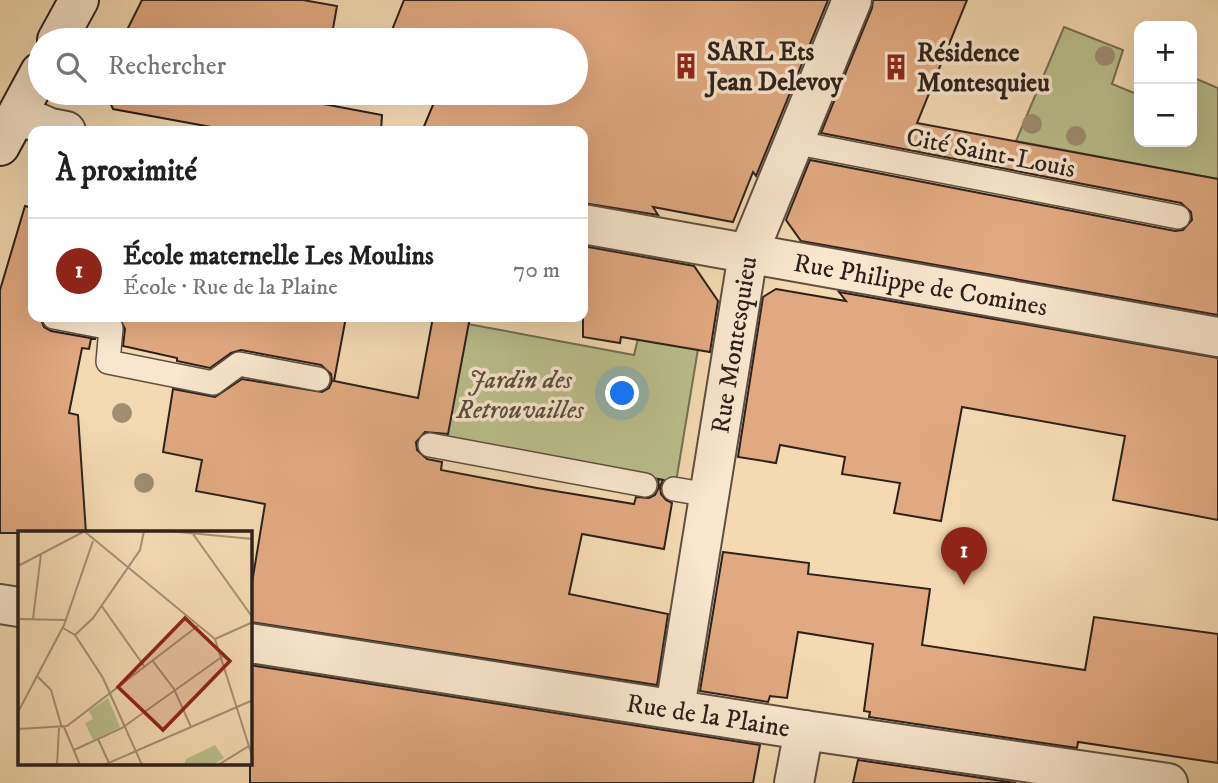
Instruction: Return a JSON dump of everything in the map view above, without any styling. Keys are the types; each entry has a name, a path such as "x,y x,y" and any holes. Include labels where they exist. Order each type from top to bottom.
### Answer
{"street":[{"path":"64,28 79,0"},
{"name":"Rue Montesquieu","path":"675,708 692,492 748,254 852,0"},
{"path":"9,130 28,94"},
{"path":"9,130 28,129"},
{"name":"Rue Philippe de Comines","path":"588,225 1218,337"},
{"path":"0,604 18,607"},
{"name":"Rue de la Plaine","path":"252,643 804,730 1168,783"},
{"path":"793,783 804,730"}],"lane":[{"name":"Cité Saint-Louis","path":"793,142 1178,217"},
{"path":"80,322 111,328 108,362 213,383 239,364 318,379"},
{"path":"430,445 645,485"}],"green space":[{"path":"1064,27 1123,50 1112,84 1134,93 1134,147 1197,147 1197,79 1218,88 1218,179 1016,141"},
{"name":"Jardin des Retrouvailles","path":"468,324 634,355 638,339 698,349 676,482 446,442"}],"building":[{"path":"142,0 303,0 337,6 333,28 128,28"},
{"name":"SARL Ets Jean Delevoy","path":"404,0 828,0 756,176 753,172 733,222 653,207 658,215 588,204 588,126 424,126 433,105 588,105 588,28 393,28"},
{"path":"873,0 967,0 917,123 1218,179 1218,315 801,241 786,220 810,160 1175,231 1183,230 1192,220 1191,212 1181,203 821,133"},
{"path":"111,105 329,105 382,115 381,126 206,126 113,109"},
{"path":"25,206 28,207 28,322 42,322 44,327 51,331 96,339 91,339 89,349 82,348 69,413 78,415 86,531 0,533 0,290"},
{"path":"588,247 694,266 718,301 710,352 621,337 620,343 583,337 583,322 588,322"},
{"path":"776,289 846,301 839,292 1218,358 1218,520 1113,500 1125,436 962,407 941,521 894,513 900,483 842,474 845,457 780,445 776,463 738,457 763,297"},
{"path":"122,322 345,322 334,381 418,398 432,322 469,322 448,434 425,432 416,442 417,450 427,459 442,462 441,470 634,504 636,497 649,498 655,495 659,487 658,479 663,480 661,494 672,503 664,549 582,534 569,594 668,614 657,685 252,622 252,583 265,504 196,491 202,460 163,452 173,389 215,397 242,379 322,392 329,388 331,374 321,365 241,350 231,353 210,368 177,361 177,358 123,346 125,329"},
{"path":"723,552 809,563 808,574 930,589 922,645 1085,670 1094,617 1218,634 1218,763 1078,742 1077,748 869,717 870,712 864,711 873,644 798,632 787,698 770,696 768,702 700,691"},
{"path":"252,665 760,745 753,783 250,783"},
{"path":"858,760 1016,783 853,783"}],"place":[{"name":"SARL Ets Jean Delevoy","path":"686,66"},
{"name":"Résidence Montesquieu","path":"896,67"},
{"name":"École maternelle Les Moulins","path":"964,585"}]}
